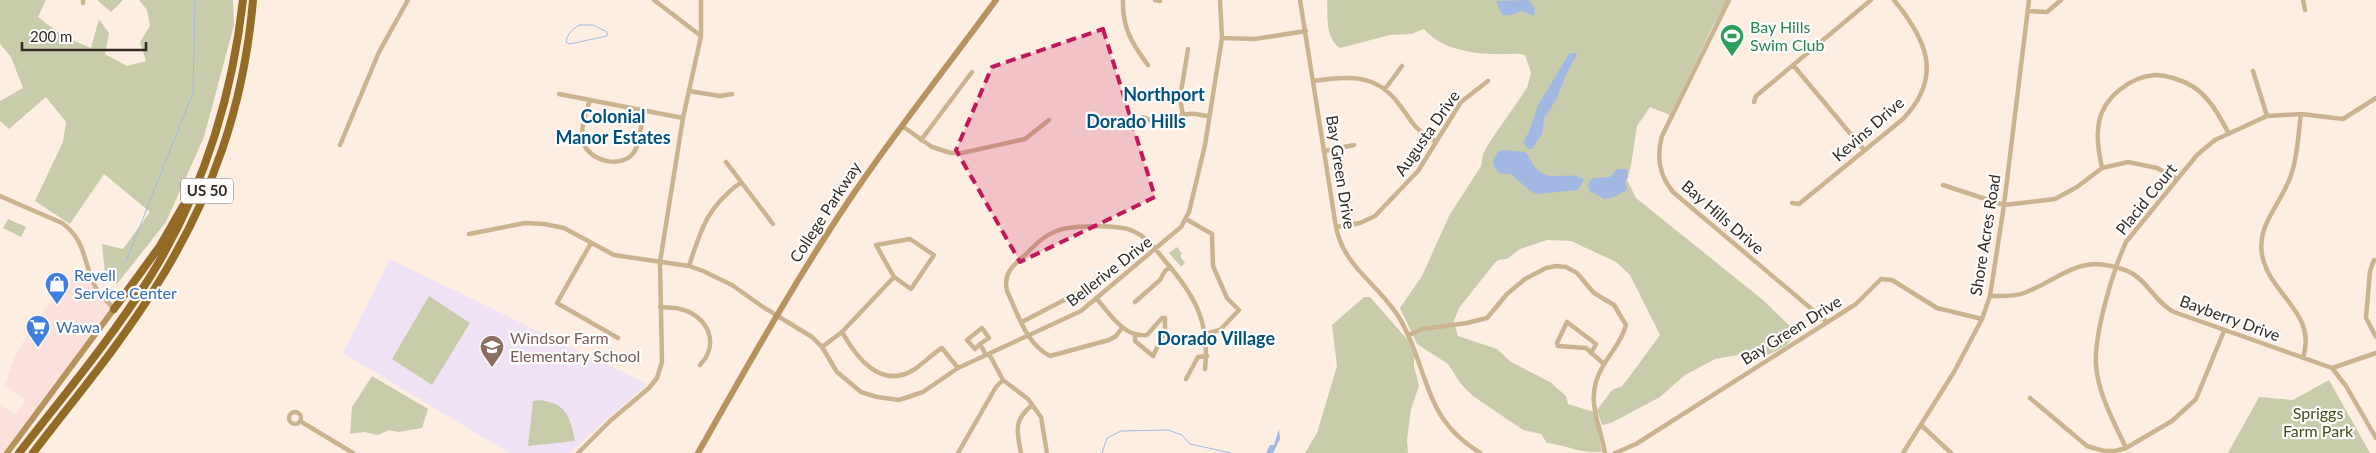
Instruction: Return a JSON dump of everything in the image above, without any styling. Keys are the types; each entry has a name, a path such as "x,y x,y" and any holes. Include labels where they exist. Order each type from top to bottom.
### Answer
{"highway":[{"name":"US 50","path":"20,453 115,328 150,276 181,222 207,158 231,77 243,0"},
{"name":"US 50","path":"33,453 154,290 179,248 203,200 230,131 243,77 253,0"},
{"path":"114,309 171,228 200,166 207,158"}],"main road":[{"name":"College Parkway","path":"698,453 776,316 836,220 902,126 996,0"},
{"path":"7,453 114,309"}],"street":[{"path":"340,145 379,52 408,0"},
{"path":"654,0 701,36"},
{"path":"578,453 610,421 649,388 656,378 662,362 660,262 684,118 701,36 700,0"},
{"path":"1123,0 1126,30 1133,46 1148,65"},
{"name":"Bellerive Drive","path":"469,234 525,223 564,228 614,255 689,266 722,279 776,316 812,337 822,347 837,372 861,392 877,397 900,400 912,397 958,368 1077,314 1174,235 1186,219 1210,116 1222,38 1220,0"},
{"name":"Bay Green Drive","path":"1300,0 1336,226 1347,257 1389,303 1409,335 1439,411 1456,434 1480,453"},
{"name":"Bay Hills Drive","path":"1729,0 1662,136 1658,156 1660,171 1674,192 1827,322"},
{"path":"1754,102 1756,96 1872,0"},
{"name":"Kevins Drive","path":"1792,203 1799,204 1911,111 1921,94 1926,76 1926,54 1920,36 1894,0"},
{"name":"Shore Acres Road","path":"1903,453 1954,372 1982,320 1990,296 2004,205 2029,0"},
{"path":"2028,11 2047,12 2061,0"},
{"path":"2303,0 2305,10"},
{"path":"1222,38 1255,39 1306,31"},
{"path":"1183,116 1180,98 1188,50"},
{"path":"1793,65 1864,150"},
{"path":"1385,89 1402,66"},
{"path":"2253,71 2267,116"},
{"path":"921,140 972,72"},
{"path":"2102,168 2098,143 2099,121 2108,102 2119,90 2127,85 2155,75 2172,78 2193,86 2207,99 2229,134"},
{"path":"1313,81 1356,77 1371,81 1385,89 1398,103 1415,128 1435,141"},
{"name":"Augusta Drive","path":"1336,226 1360,223 1375,216 1412,178 1461,102 1488,81"},
{"path":"689,91 720,96 732,94"},
{"path":"559,94 684,118"},
{"name":"Placid Court","path":"2126,448 2104,400 2096,366 2098,333 2116,268 2126,242 2176,179 2197,155 2215,140 2267,116 2300,114 2343,118 2376,98"},
{"path":"590,100 582,138 588,152 596,158 617,162 631,155 637,146 643,110"},
{"path":"1143,117 1161,123 1173,121 1190,114 1210,116"},
{"path":"2300,114 2292,173 2285,191 2266,220 2262,238 2262,258 2271,278 2300,317 2306,335 2302,358"},
{"path":"902,126 921,140 942,150 962,153 1025,139 1048,120"},
{"path":"1324,151 1354,145"},
{"path":"726,162 773,224"},
{"path":"1943,185 2004,205 2055,200 2078,187 2102,168 2128,162 2158,168 2176,179"},
{"path":"689,266 710,211 726,193 741,182"},
{"path":"0,196 62,223 70,229 80,241 96,288 114,309"},
{"path":"1186,219 1212,234 1214,266 1228,298 1239,310 1220,330 1205,334"},
{"path":"1122,328 1116,336 1109,340 1054,357 1040,350 1028,336 1007,291 1008,273 1040,241 1055,231 1123,228 1140,235 1156,250 1194,299 1205,334 1206,369"},
{"path":"910,239 934,255 911,289 894,277 876,245 910,239"},
{"path":"591,243 557,303 618,338"},
{"path":"2374,260 2370,271 2366,318 2376,337"},
{"name":"Bayberry Drive","path":"1990,296 2007,297 2024,293 2064,271 2080,265 2116,268 2139,278 2168,309 2224,331 2332,368"},
{"path":"1135,302 1160,280 1165,271 1170,267"},
{"path":"1409,335 1422,330 1467,324 1487,318 1507,294 1525,279 1546,268 1566,267 1578,273 1594,293 1614,305 1626,325 1621,339 1595,380 1592,402 1605,453"},
{"path":"1022,322 1087,288 1099,275"},
{"path":"822,347 842,332 894,277"},
{"name":"Bay Green Drive","path":"1614,453 1636,444 1856,304 1876,282 1886,278 1937,308 1982,320"},
{"path":"1097,299 1122,328 1135,334 1147,335 1162,318 1165,318 1165,331 1153,356 1135,341 1135,334"},
{"path":"660,307 680,309 691,313 705,326 712,347 708,357 700,365"},
{"path":"1591,353 1596,344 1567,322 1557,343 1558,346 1586,348 1591,353 1604,364"},
{"path":"982,328 989,338 980,344 975,349 967,340 982,328"},
{"path":"2030,398 2087,446 2104,451 2126,448 2172,421 2196,399 2224,331"},
{"path":"842,332 864,364 879,373 905,374 914,370 942,348 958,368"},
{"path":"980,344 1003,380 1028,399 1041,417 1047,453"},
{"path":"2376,353 2332,368 2346,386 2376,438"},
{"path":"1186,380 1198,357 1207,356"},
{"path":"958,453 976,419 1003,380"},
{"path":"1021,453 1017,425 1020,417 1032,405"},
{"path":"300,421 353,453"},
{"path":"1921,425 1951,453"}],"highlighted area":[{"path":"1103,29 1155,197 1020,262 956,150 992,67"}],"shaded area":[{"name":"Windsor Farm Elementary School","path":"390,259 647,384 569,453 509,453 343,353"},
{"path":"78,271 114,304 2,453 0,453 0,405 16,414 26,400 5,385 16,353 44,310"}],"green space":[{"path":"0,0 46,0 38,17 63,36 91,48 99,19 109,33 105,54 127,66 146,61 140,42 150,26 147,10 139,0 233,0 234,25 204,137 166,222 117,284 105,273 102,244 123,249 150,212 104,174 70,224 35,201 63,142 66,122 46,97 9,129 0,121 0,101 23,88 11,57 0,44"},
{"path":"97,0 123,0 111,12"},
{"path":"1327,0 1729,0 1714,24 1670,115 1650,107 1637,126 1627,180 1636,198 1763,300 1796,332 1794,338 1784,347 1751,362 1738,355 1715,359 1685,375 1660,397 1611,423 1602,425 1597,410 1612,390 1622,386 1660,335 1630,275 1616,262 1571,241 1547,240 1520,249 1507,259 1498,260 1459,308 1454,321 1458,336 1497,349 1511,362 1550,382 1566,396 1568,404 1594,412 1602,452 1579,450 1547,443 1541,434 1523,430 1473,396 1461,384 1448,364 1417,344 1400,308 1422,276 1449,216 1481,166 1483,154 1489,143 1527,88 1531,73 1525,55 1478,53 1458,49 1439,41 1424,29 1411,34 1390,35 1340,48 1335,44 1330,33"},
{"path":"8,219 26,227 21,237 3,228"},
{"path":"1177,247 1185,263 1181,267 1169,253"},
{"path":"429,296 470,323 432,385 392,359"},
{"path":"1364,297 1370,297 1407,339 1414,354 1414,366 1419,386 1411,409 1407,440 1408,453 1305,453 1317,433 1337,366 1332,325"},
{"path":"372,376 428,409 422,428 398,432 389,430 378,435 364,432 350,434 352,407"},
{"name":"Spriggs Farm Park","path":"2329,380 2370,453 2228,453 2259,397 2293,400"},
{"path":"539,400 556,404 566,413 575,441 528,446 533,401"}],"water":[{"path":"1529,0 1535,9 1534,16 1522,11 1511,15 1502,15 1496,1"},
{"path":"1577,53 1556,100 1544,118 1542,134 1532,149 1528,149 1523,142 1529,132 1538,105 1569,54"},
{"path":"1499,151 1525,152 1536,169 1547,175 1575,176 1584,180 1578,190 1536,194 1511,174 1501,174 1496,169 1493,163 1494,157"},
{"path":"1617,169 1627,169 1628,177 1625,181 1627,190 1614,197 1604,199 1590,192 1588,186 1590,180 1610,177"},
{"path":"1279,429 1280,439 1273,453 1266,453 1270,445 1274,445"}],"waterway":[{"path":"126,261 193,93 195,0"},
{"path":"580,25 593,25 607,32 607,36 570,44 566,42 571,32 580,25"},
{"path":"1102,453 1107,438 1121,431 1168,430 1182,435 1190,444 1231,453"}],"place":[{"name":"Bay Hills Swim Club","path":"1732,57"},
{"name":"Revell Service Center","path":"57,305"},
{"name":"Wawa","path":"38,348"},
{"name":"Windsor Farm Elementary School","path":"492,368"}],"district":[{"name":"Northport","path":"1164,95"},
{"name":"Dorado Hills","path":"1136,122"},
{"name":"Colonial Manor Estates","path":"613,127"},
{"name":"Dorado Village","path":"1216,339"}]}
